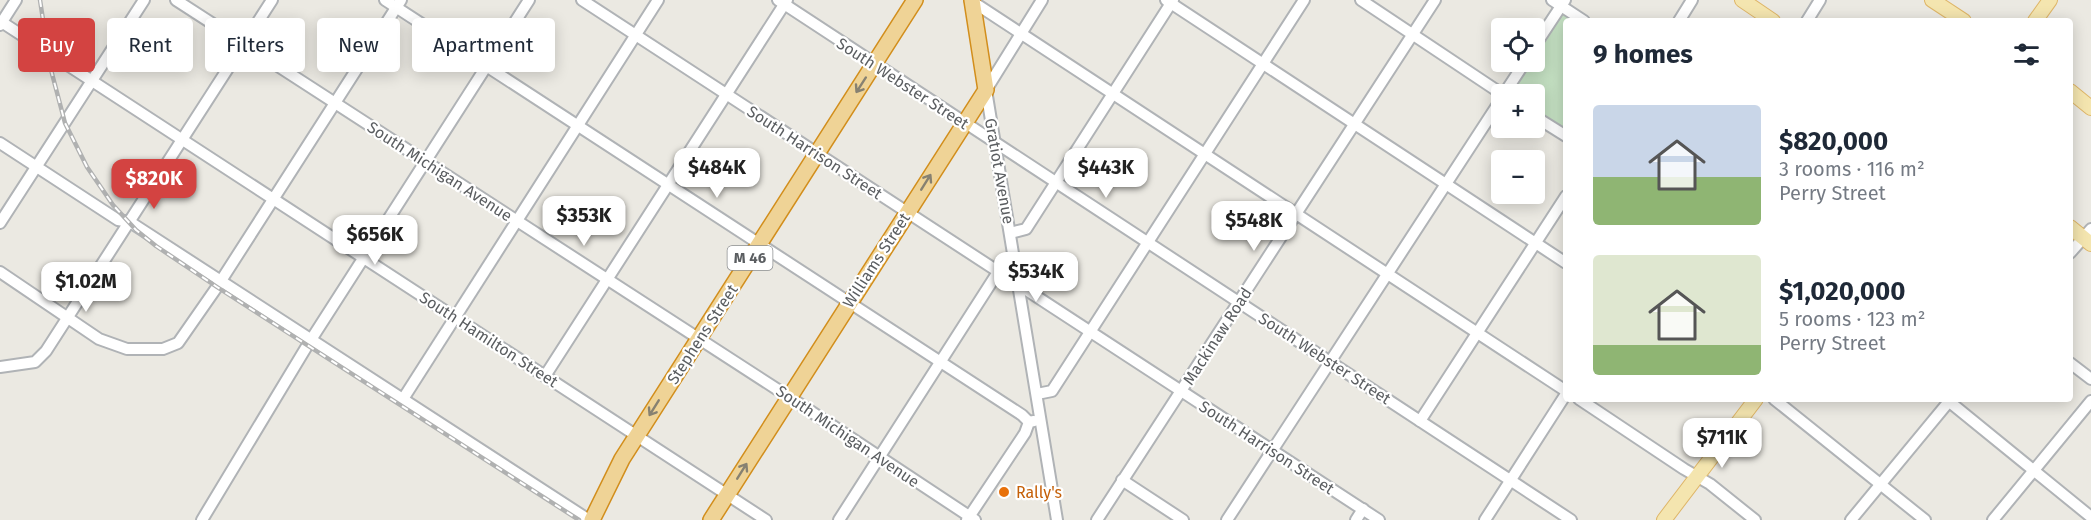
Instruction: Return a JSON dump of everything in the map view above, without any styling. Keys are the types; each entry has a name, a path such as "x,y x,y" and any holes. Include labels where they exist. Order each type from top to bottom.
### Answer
{"highway":[{"name":"Stephens Street","path":"590,520 637,436 915,0"},
{"name":"Gratiot Avenue","path":"971,0 986,90"},
{"name":"Williams Street","path":"711,520 986,90"}],"main road":[{"path":"1742,0 1769,18"},
{"path":"1932,0 1959,18"},
{"path":"2037,18 2050,0"},
{"path":"2073,93 2091,108"},
{"path":"2073,229 2089,237"},
{"path":"1665,520 1754,402"}],"street":[{"path":"1,23 16,0"},
{"path":"0,223 144,0"},
{"name":"South Michigan Avenue","path":"176,0 205,18"},
{"path":"260,18 272,0"},
{"path":"385,0 399,4 419,18"},
{"path":"517,18 529,0"},
{"name":"South Harrison Street","path":"582,0 1379,520"},
{"path":"403,399 658,0"},
{"path":"971,0 1563,390"},
{"name":"Williams Street","path":"986,90 1042,0"},
{"path":"1037,394 1052,391 1304,0"},
{"path":"1361,0 1491,88"},
{"name":"Mackinaw Road","path":"1097,520 1435,0"},
{"path":"1681,18 1692,0"},
{"path":"1809,18 1821,0"},
{"path":"545,376 783,1"},
{"name":"South Webster Street","path":"783,1 874,64 1570,520"},
{"path":"1010,233 1026,229 1170,1 1563,261"},
{"path":"1545,28 1560,2 1580,18"},
{"path":"0,272 99,339 126,349 163,349 178,343 221,281 399,4"},
{"name":"South Hamilton Street","path":"1,23 274,198 766,520"},
{"path":"0,367 35,362 46,351 226,72"},
{"name":"South Michigan Avenue","path":"288,72 789,397 970,519"},
{"path":"202,520 311,340 482,72"},
{"path":"495,72 1022,415 1029,422"},
{"name":"Gratiot Avenue","path":"986,90 1056,520"},
{"path":"1227,520 1274,451 1491,113"},
{"path":"1545,123 1563,134"},
{"path":"0,143 118,220 130,222 590,520"},
{"path":"1420,421 1563,201"},
{"path":"2073,250 2089,237"},
{"path":"839,520 998,272"},
{"path":"2073,365 2091,379"},
{"path":"1485,520 1563,397"},
{"path":"1993,520 2091,401"},
{"path":"1584,402 1710,484 1755,520"},
{"path":"1778,402 1925,520"},
{"path":"1851,520 1947,402"},
{"path":"1951,402 2091,517"},
{"path":"1029,422 1041,420"},
{"path":"970,519 1025,433 1029,422"},
{"path":"1122,480 1184,520"},
{"path":"1356,520 1363,509"}],"green space":[{"path":"1563,13 1570,18 1563,18 1563,129 1545,117 1545,84 1517,84 1525,72 1545,72 1545,41"}],"railway":[{"path":"40,0 50,66 65,123 87,167 113,205 136,230 217,287 579,520"}],"place":[{"name":"Rally's","path":"1004,492"}]}
